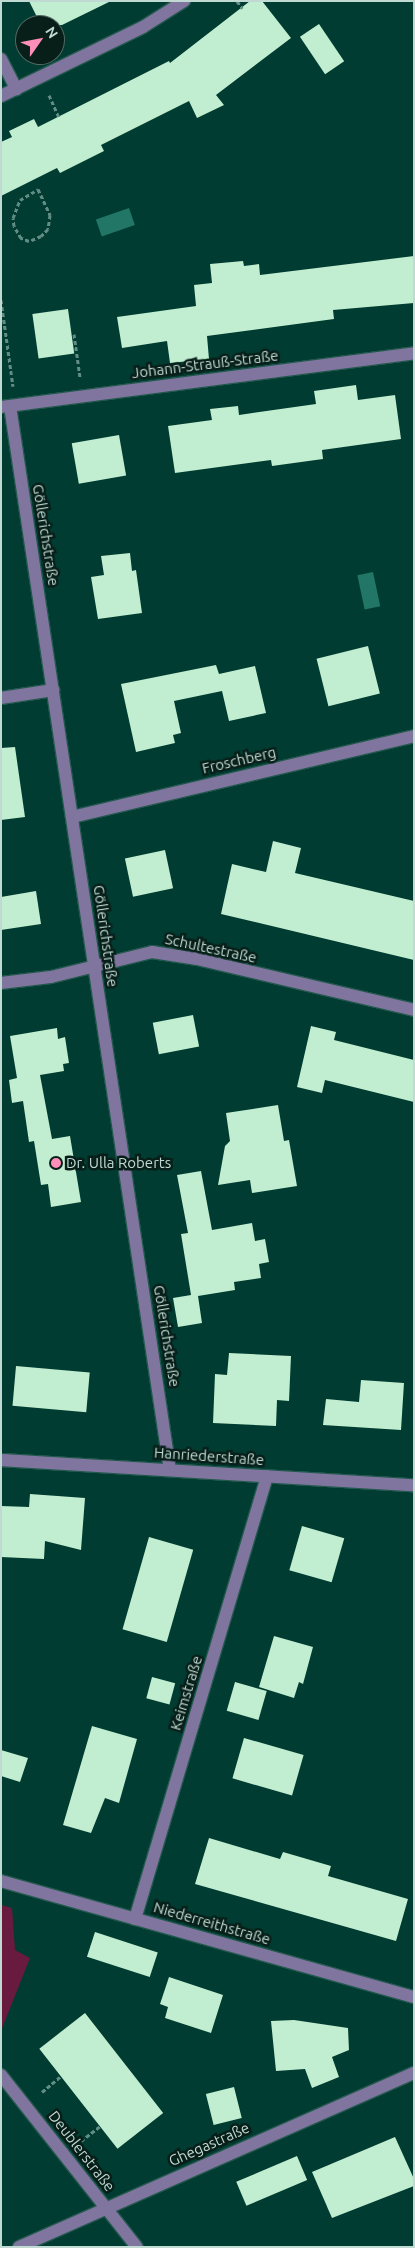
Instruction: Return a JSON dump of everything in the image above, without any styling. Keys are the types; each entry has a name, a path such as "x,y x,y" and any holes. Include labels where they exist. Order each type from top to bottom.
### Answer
{"street":[{"path":"1,96 143,27 184,1"},
{"path":"1,59 16,89"},
{"name":"Johann-Strauß-Straße","path":"6,407 414,353"},
{"name":"Göllerichstraße","path":"6,407 53,690 170,1470"},
{"path":"1,698 53,690"},
{"name":"Froschberg","path":"72,817 414,736"},
{"name":"Schultestraße","path":"1,983 52,977 152,952 197,959 414,1010"},
{"name":"Hanriederstraße","path":"1,1460 414,1485"},
{"name":"Keimstraße","path":"135,1919 267,1476"},
{"name":"Niederreithstraße","path":"1,1880 414,1997"},
{"name":"Ghegastraße","path":"19,2247 414,2073"},
{"name":"Deublerstraße","path":"1,2075 137,2247"}],"path":[{"path":"237,1 242,8"},
{"path":"48,92 59,117"},
{"path":"38,189 50,215 48,229 36,240 29,241 22,238 14,226 13,218 20,200 38,189"},
{"path":"1,300 14,389"},
{"path":"74,334 80,380"},
{"path":"42,2092 61,2076"},
{"path":"81,2142 100,2126"}],"shaded area":[{"path":"129,208 135,225 102,236 96,219"},
{"path":"373,572 380,606 365,610 357,575"},
{"path":"1,1905 12,1908 15,1950 30,1958 1,2031"}],"building":[{"path":"29,1 111,1 65,24 65,15 36,15"},
{"path":"250,1 262,1 291,38 216,95 224,105 197,118 189,101 101,145 104,151 60,173 57,168 1,196 1,142 12,137 9,131 34,119 38,127 169,61 170,63"},
{"path":"319,24 344,61 325,74 300,37"},
{"path":"414,256 414,303 333,310 334,319 207,336 209,359 170,363 167,341 122,348 117,317 196,306 194,285 212,283 210,264 243,261 244,266 259,264 260,275"},
{"path":"68,309 74,354 39,359 32,314"},
{"path":"356,385 358,400 395,395 401,439 322,450 323,459 272,466 271,460 175,473 168,426 212,420 210,409 238,406 239,415 316,404 314,391"},
{"path":"119,435 126,475 79,484 72,443"},
{"path":"130,553 132,571 136,570 142,613 98,619 91,577 104,575 101,556"},
{"path":"368,646 380,694 328,706 317,659"},
{"path":"216,665 219,674 255,666 266,713 229,721 222,691 174,701 181,733 173,735 175,743 136,752 121,684"},
{"path":"15,747 25,817 1,820 1,748"},
{"path":"273,841 301,848 295,873 414,901 414,960 221,914 232,864 266,872"},
{"path":"165,850 173,888 133,897 125,859"},
{"path":"36,891 41,924 1,930 1,897"},
{"path":"193,1015 199,1046 159,1054 153,1023"},
{"path":"311,1026 336,1032 334,1040 414,1060 414,1102 325,1080 322,1093 297,1087"},
{"path":"57,1028 58,1039 65,1037 69,1063 63,1064 64,1071 40,1075 52,1139 70,1136 81,1202 51,1207 48,1184 41,1185 34,1141 29,1142 23,1101 12,1103 9,1080 17,1078 10,1036"},
{"path":"278,1105 284,1141 289,1140 297,1186 252,1193 250,1180 218,1185 225,1146 230,1141 226,1113"},
{"path":"201,1171 212,1230 252,1223 255,1241 265,1239 269,1262 259,1264 261,1278 234,1282 235,1290 198,1296 202,1323 178,1327 173,1298 191,1295 181,1234 188,1233 177,1175"},
{"path":"229,1353 291,1356 289,1401 277,1400 276,1426 213,1423 215,1374 227,1375"},
{"path":"16,1366 90,1372 86,1412 13,1406"},
{"path":"361,1380 404,1383 401,1430 323,1425 326,1399 359,1402"},
{"path":"30,1494 85,1498 81,1550 45,1541 44,1559 1,1557 1,1506 29,1507"},
{"path":"302,1526 344,1538 332,1582 289,1570"},
{"path":"149,1537 193,1550 167,1642 123,1629"},
{"path":"274,1636 313,1647 303,1684 299,1682 294,1698 259,1687"},
{"path":"152,1677 175,1683 169,1704 146,1698"},
{"path":"235,1682 267,1691 258,1720 227,1711"},
{"path":"92,1726 137,1739 119,1803 105,1798 91,1833 63,1825"},
{"path":"244,1738 304,1755 292,1795 232,1778"},
{"path":"1,1750 28,1758 20,1782 1,1776"},
{"path":"209,1838 280,1859 283,1852 331,1866 328,1876 408,1899 396,1941 195,1884"},
{"path":"95,1932 158,1952 150,1977 87,1957"},
{"path":"169,1977 223,1995 211,2033 165,2018 168,2007 160,2004"},
{"path":"85,2013 163,2113 117,2149 39,2049"},
{"path":"294,2020 348,2028 349,2050 332,2057 339,2077 312,2088 305,2069 276,2071 271,2021"},
{"path":"234,2087 242,2118 214,2125 206,2094"},
{"path":"395,2137 414,2179 414,2186 332,2218 312,2172"},
{"path":"297,2156 307,2180 246,2206 236,2182"}],"place":[{"name":"Dr. Ulla Roberts","path":"56,1163"}]}
